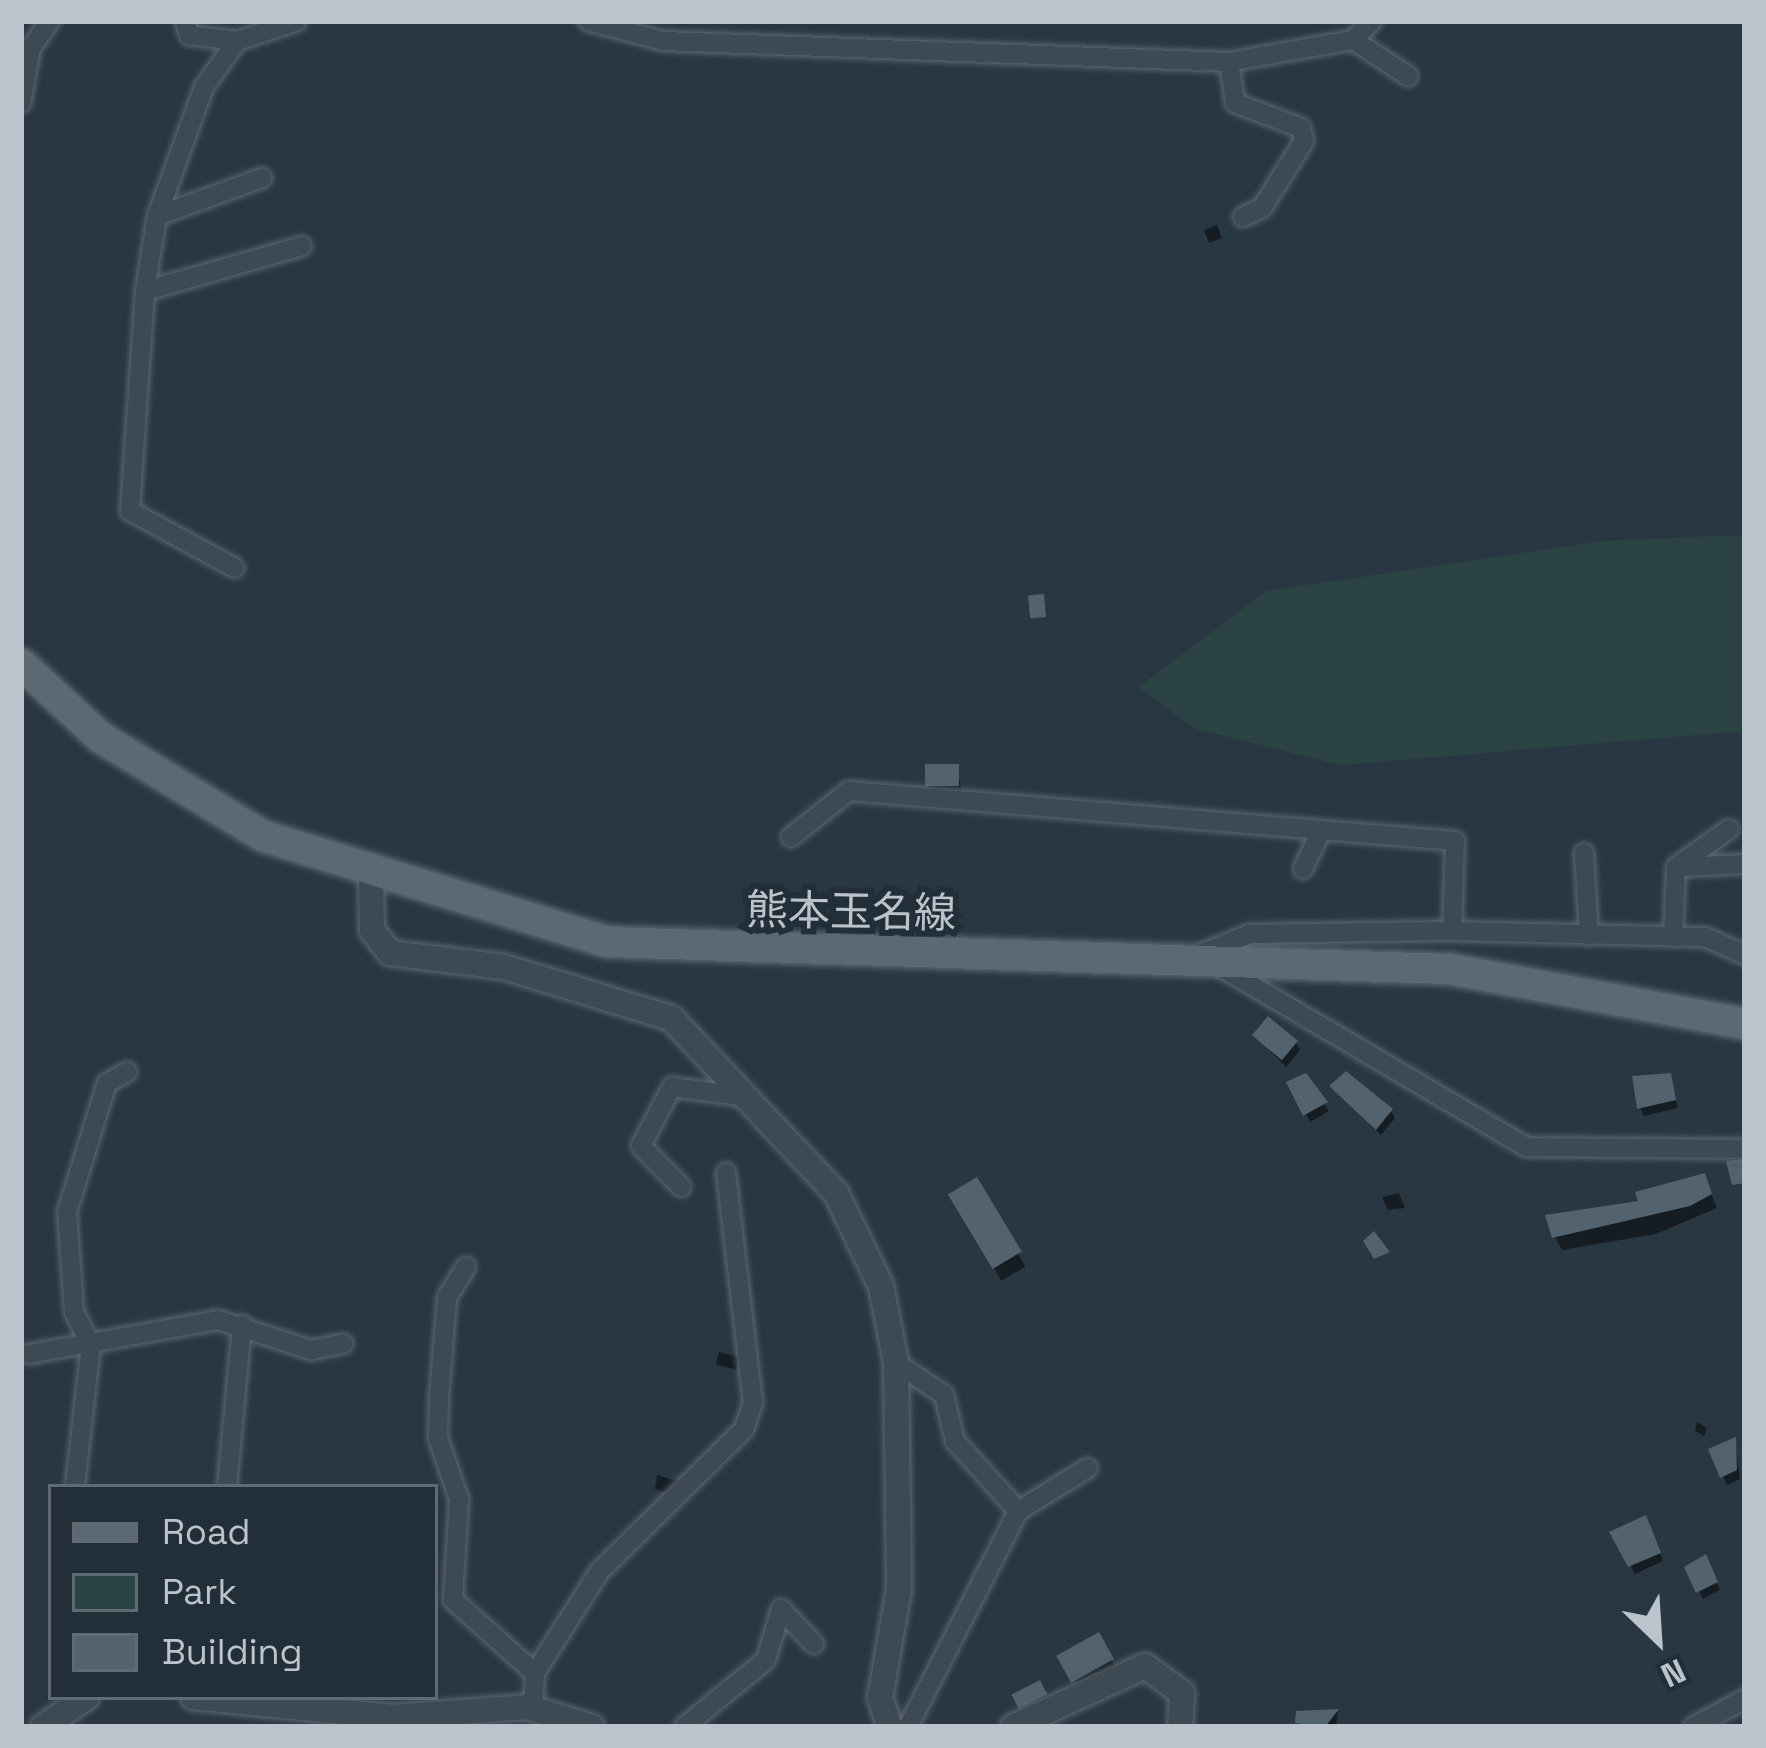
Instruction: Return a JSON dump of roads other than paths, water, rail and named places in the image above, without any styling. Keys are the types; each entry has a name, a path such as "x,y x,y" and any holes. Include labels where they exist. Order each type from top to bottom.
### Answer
{"main road":[{"name":"熊本玉名線","path":"21,664 186,795 371,875 608,942 770,955 1200,953 1449,969 1745,1024"}],"street":[{"path":"21,103 50,21"},
{"path":"185,21 189,35 204,27 237,40"},
{"path":"235,568 130,511 145,291 157,216 204,88 237,40 297,21"},
{"path":"589,21 663,41 1229,62 1353,40 1372,21"},
{"path":"1353,40 1408,76"},
{"path":"1229,62 1235,103 1301,128 1304,141 1262,208 1243,217"},
{"path":"157,216 262,178"},
{"path":"145,291 302,246"},
{"path":"791,837 849,790 1318,837 1455,841 1452,931"},
{"path":"1676,867 1729,829"},
{"path":"1303,869 1318,837"},
{"path":"1584,853 1589,936"},
{"path":"1676,867 1745,864"},
{"path":"1673,937 1676,867"},
{"path":"371,875 372,930 390,953 504,967 671,1018 748,1097 846,1210 881,1286 896,1363 898,1589 880,1698 890,1727"},
{"path":"1200,953 1250,934 1452,931 1673,937 1745,955"},
{"path":"1200,953 1526,1147 1745,1149"},
{"path":"75,1484 91,1345 74,1311 67,1211 107,1084 127,1072"},
{"path":"681,1186 641,1146 672,1088 748,1097"},
{"path":"532,1708 535,1673 599,1572 744,1429 752,1403 726,1173"},
{"path":"466,1267 447,1298 439,1396 438,1438 459,1498 453,1600 535,1673"},
{"path":"29,1354 218,1319 311,1350 343,1344"},
{"path":"227,1484 242,1325"},
{"path":"896,1363 944,1396 955,1441 1018,1511"},
{"path":"908,1727 1018,1511 1088,1468"},
{"path":"684,1727 766,1660 781,1609 814,1644"},
{"path":"1013,1727 1145,1666 1182,1693 1180,1727"},
{"path":"1694,1727 1745,1699"},
{"path":"43,1727 71,1700"},
{"path":"225,1700 410,1721 532,1708 592,1727"}]}
